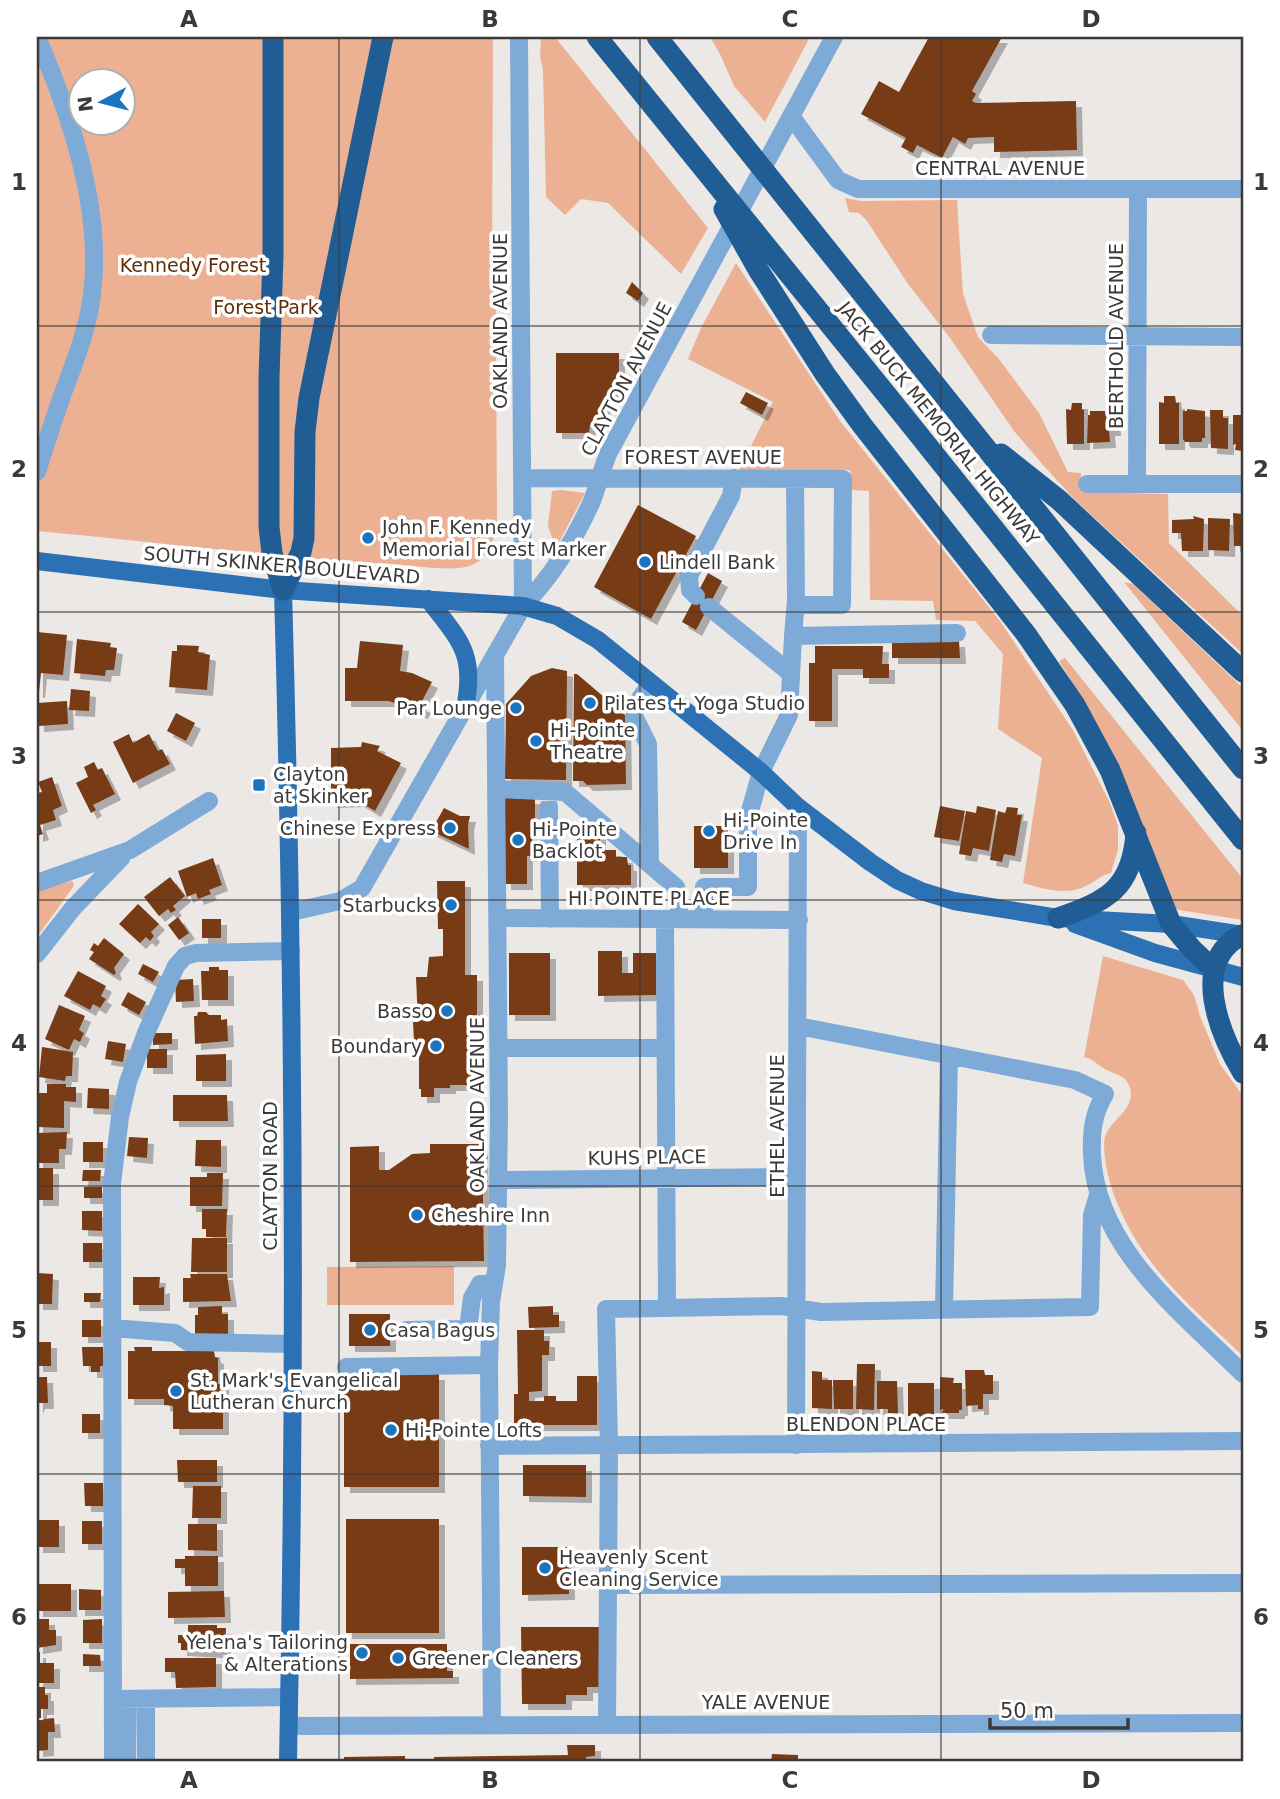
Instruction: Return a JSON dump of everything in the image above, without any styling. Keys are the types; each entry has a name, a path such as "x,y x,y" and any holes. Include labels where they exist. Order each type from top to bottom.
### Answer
{"highway":[{"path":"273,37 269,527 272,553 283,590"},
{"path":"283,590 301,552 304,538 305,432 309,398 383,37"},
{"name":"JACK BUCK MEMORIAL HIGHWAY","path":"597,37 1243,840"},
{"name":"JACK BUCK MEMORIAL HIGHWAY","path":"657,37 1243,769"},
{"path":"694,155 759,271 825,374 1027,634 1069,696 1110,770 1171,924 1213,969"},
{"path":"975,435 1059,500 1243,672"},
{"path":"1058,918 1101,901 1120,886 1132,860 1136,831"},
{"path":"1243,935 1223,947 1213,969 1214,993 1224,1035 1243,1073"}],"main road":[{"name":"SOUTH SKINKER BOULEVARD","path":"37,561 283,590 523,606 557,616 579,628 651,683 761,772 797,807 897,880 954,901 1058,918"},
{"name":"CLAYTON ROAD","path":"283,590 291,912 288,1762"},
{"path":"428,599 456,635 466,654 470,675 465,708"},
{"path":"1058,918 1171,924 1243,935"},
{"path":"1058,918 1155,953 1243,977"}],"street":[{"path":"37,37 84,175 92,216 94,253 92,294 85,332 37,472"},
{"name":"OAKLAND AVENUE","path":"519,37 523,606"},
{"name":"CLAYTON AVENUE","path":"291,912 340,901 362,888 523,606 561,559 591,502 608,454 834,37"},
{"name":"CENTRAL AVENUE","path":"791,116 838,180 858,190 1243,189"},
{"name":"BERTHOLD AVENUE","path":"1137,484 1138,189"},
{"path":"991,335 1243,337"},
{"name":"FOREST AVENUE","path":"522,478 843,479 842,605 796,605"},
{"path":"734,478 732,496 689,576 690,590 789,672"},
{"path":"704,919 704,887 748,887 748,818 761,772 788,718 789,672 796,605 795,479"},
{"path":"1087,484 1243,484"},
{"path":"793,636 957,633"},
{"name":"OAKLAND AVENUE","path":"492,1724 489,1365 491,1302 498,1265 499,1048 495,655"},
{"path":"650,864 648,744 634,716 636,704 651,683"},
{"path":"498,789 565,792 676,887 679,896 672,919 666,1048 667,1308"},
{"path":"37,883 130,850 209,801"},
{"path":"549,806 551,919"},
{"name":"ETHEL AVENUE","path":"796,1445 799,920 797,807"},
{"path":"37,954 73,908 130,850"},
{"name":"HI POINTE PLACE","path":"498,918 799,920"},
{"path":"136,1762 136,1699 112,1328 112,1184 120,1117 137,1058 176,966 185,956 197,953 291,951"},
{"path":"798,1026 1075,1080 1105,1094 1093,1119 1093,1171 1098,1195 1128,1253 1159,1290 1243,1374"},
{"path":"499,1048 666,1048"},
{"path":"944,1310 949,1056"},
{"name":"KUHS PLACE","path":"498,1180 797,1177"},
{"path":"607,1723 609,1446 606,1309 782,1306 821,1312 1090,1307 1092,1215 1098,1195"},
{"path":"406,1330 468,1329 472,1298 480,1284 494,1283"},
{"path":"112,1328 175,1333 188,1342 291,1344"},
{"path":"346,1367 489,1365"},
{"name":"BLENDON PLACE","path":"489,1446 1243,1441"},
{"path":"608,1585 1243,1584"},
{"path":"136,1699 289,1698"},
{"path":"113,1762 136,1699"},
{"path":"127,1762 136,1699"},
{"path":"136,1699 146,1762"},
{"path":"136,1699 155,1762"},
{"name":"YALE AVENUE","path":"289,1726 1243,1723"}],"green space":[{"name":"Forest Park","path":"37,37 493,37 492,266 496,312 497,526 492,544 478,562 455,568 258,553 37,531"},
{"path":"541,37 555,37 708,228 681,274 608,203 581,199 565,215 546,197"},
{"path":"710,37 810,37 765,122 734,86"},
{"path":"845,198 861,201 957,200 963,294 978,337 999,359 1039,413 1068,472 1081,473 1082,492 1168,494 1169,543 1243,616 1243,654 1077,502 1043,465 1014,431 950,338 908,284 867,221 859,213 849,212"},
{"path":"736,263 840,421 1000,621 1073,730 1110,803 1118,826 1118,849 1111,873 1071,891 1023,883 1042,758 998,729 1003,654 975,621 936,620 933,601 870,600 869,491 851,490 850,470 739,470 773,402 688,359 701,328"},
{"path":"552,491 585,493 556,548 548,526"},
{"path":"1124,582 1133,584 1243,688 1243,731"},
{"path":"1065,658 1243,879 1243,920 1172,907 1124,780 1059,661"},
{"path":"72,881 73,887 37,937 37,889"},
{"path":"1103,956 1183,980 1194,995 1220,1064 1243,1096 1243,1356 1189,1305 1156,1269 1129,1228 1112,1190 1104,1143 1109,1128 1129,1104 1130,1088 1122,1077 1084,1057"},
{"path":"454,1266 454,1305 327,1305 327,1267"}],"building":[{"path":"929,37 1002,37 972,91 976,94 972,101 1076,101 1077,150 994,152 994,137 968,138 965,144 953,137 942,158 917,145 913,153 901,147 906,138 861,114 879,81 899,92"},
{"path":"632,282 643,293 638,301 626,293"},
{"path":"556,353 619,353 619,381 595,425 590,425 589,433 556,433"},
{"path":"746,392 768,403 762,415 740,403"},
{"path":"1164,396 1175,396 1176,403 1179,403 1179,444 1159,444 1159,402 1164,403"},
{"path":"1072,403 1082,403 1082,410 1084,409 1084,444 1067,444 1066,409 1071,410"},
{"path":"1210,410 1223,410 1223,418 1228,418 1228,449 1211,448"},
{"path":"1090,411 1105,411 1106,415 1114,415 1115,430 1109,430 1110,442 1087,443"},
{"path":"1183,411 1205,411 1205,438 1202,438 1202,442 1185,442 1183,439"},
{"path":"1233,415 1243,415 1243,451 1235,450 1236,444 1233,445"},
{"name":"Lindell Bank","path":"638,505 696,536 651,619 594,587"},
{"path":"1233,513 1243,514 1243,546 1234,546"},
{"path":"1193,516 1204,519 1203,551 1182,551 1181,533 1172,533 1172,520 1194,519"},
{"path":"1208,518 1230,519 1229,551 1208,550"},
{"path":"708,573 722,581 696,630 682,622"},
{"path":"37,632 67,635 63,675 41,673 39,692 37,692"},
{"path":"77,639 111,643 110,647 117,648 114,670 106,670 105,676 74,673"},
{"path":"360,641 403,645 400,671 432,682 420,705 425,707 422,713 389,701 345,701 345,668 357,668"},
{"path":"959,641 960,658 892,658 892,642"},
{"path":"177,645 199,646 198,652 210,655 207,690 169,687 172,651 177,651"},
{"path":"815,646 883,646 882,664 889,664 889,678 863,678 863,669 832,669 832,721 809,721 809,663 815,663"},
{"name":"Hi-Pointe Theatre","path":"552,668 567,671 566,780 505,779 506,704 531,676"},
{"path":"574,674 625,715 626,784 587,785 583,781 573,781"},
{"path":"71,689 90,691 89,711 69,710"},
{"path":"67,701 68,724 38,726 37,703"},
{"path":"176,713 195,723 186,741 167,731"},
{"path":"129,734 133,743 149,734 158,751 162,749 170,764 133,783 113,742"},
{"path":"362,742 380,746 377,751 401,763 375,811 358,801 331,802 331,748 361,747"},
{"path":"94,762 98,770 102,768 115,794 93,805 96,810 91,813 76,783 88,777 84,767"},
{"path":"52,777 62,806 53,810 56,820 40,825 43,834 37,836 37,793 42,792 38,782"},
{"name":"Hi-Pointe Backlot","path":"505,798 535,798 532,856 527,856 527,884 505,884"},
{"path":"940,806 965,811 959,841 934,837"},
{"path":"977,806 996,810 989,851 973,848 971,856 959,854 966,811 976,813"},
{"path":"1007,807 1018,808 1017,815 1022,815 1015,856 1004,854 1002,862 990,860 998,811 1005,813"},
{"name":"Chinese Express","path":"444,808 460,816 470,816 469,849 431,831"},
{"path":"694,826 728,826 728,868 694,868"},
{"path":"579,832 600,832 600,850 616,850 616,857 627,857 628,865 631,865 631,885 577,885"},
{"path":"213,858 222,885 209,890 211,894 198,899 196,893 187,897 178,871"},
{"path":"170,877 185,896 173,906 176,910 171,913 168,909 159,916 144,897"},
{"path":"437,881 465,881 465,975 477,975 477,1024 472,1023 473,1085 434,1088 434,1097 421,1097 419,1041 414,1041 413,1022 418,1022 416,977 427,977 429,957 443,956 443,929 438,929"},
{"path":"138,904 159,924 151,932 154,936 150,941 146,937 140,943 119,924"},
{"path":"178,917 189,933 179,940 168,925"},
{"path":"202,919 221,919 221,938 202,938"},
{"path":"104,938 124,954 114,968 114,975 89,959 94,952 90,950 94,943 98,946"},
{"path":"598,951 622,951 622,973 633,973 633,953 656,953 656,995 598,996"},
{"path":"509,953 550,953 550,1015 509,1015"},
{"path":"143,964 159,972 153,982 138,974"},
{"path":"209,967 228,970 228,1000 202,1000 201,971 209,971"},
{"path":"78,971 106,986 101,996 106,999 100,1008 93,1004 90,1010 64,996"},
{"path":"193,979 194,1001 176,1002 175,980"},
{"path":"128,992 146,1002 139,1015 121,1005"},
{"path":"59,1005 85,1016 79,1030 84,1033 80,1042 74,1039 69,1050 45,1039"},
{"path":"198,1012 221,1015 221,1020 227,1019 228,1041 195,1044 194,1016 197,1016"},
{"path":"153,1033 172,1033 172,1044 153,1045"},
{"path":"108,1041 126,1044 123,1062 105,1059"},
{"path":"42,1047 73,1052 72,1076 66,1076 65,1081 39,1077"},
{"path":"147,1049 167,1049 167,1068 147,1068"},
{"path":"226,1054 226,1081 196,1081 196,1055"},
{"path":"47,1084 76,1087 76,1102 64,1101 64,1128 37,1127 37,1093 47,1093"},
{"path":"88,1088 109,1089 109,1109 87,1108"},
{"path":"173,1095 227,1095 228,1121 173,1121"},
{"path":"67,1132 66,1149 59,1149 59,1163 37,1163 37,1133"},
{"path":"129,1137 148,1138 147,1158 127,1156"},
{"path":"196,1140 221,1140 221,1167 195,1166"},
{"path":"83,1142 103,1142 103,1162 83,1162"},
{"name":"Cheshire Inn","path":"430,1144 482,1144 484,1261 350,1262 350,1147 379,1146 379,1170 389,1170 412,1154 430,1153"},
{"path":"37,1168 53,1168 53,1200 37,1200"},
{"path":"83,1170 101,1170 100,1181 82,1181"},
{"path":"207,1173 223,1173 222,1206 190,1206 190,1177 207,1177"},
{"path":"84,1187 102,1187 102,1198 84,1198"},
{"path":"202,1209 227,1209 226,1237 206,1237 206,1229 202,1229"},
{"path":"82,1211 102,1211 102,1231 82,1230"},
{"path":"192,1238 227,1238 227,1272 191,1272"},
{"path":"83,1243 102,1243 102,1262 83,1262"},
{"path":"37,1273 53,1274 52,1304 37,1304"},
{"path":"190,1274 227,1274 231,1301 183,1302 183,1278 191,1278"},
{"path":"133,1277 160,1277 159,1288 164,1287 164,1305 133,1305"},
{"path":"84,1293 101,1293 100,1302 84,1302"},
{"path":"222,1306 222,1314 228,1314 228,1339 195,1340 195,1315 198,1315 198,1307"},
{"path":"553,1306 553,1315 559,1315 559,1327 529,1328 528,1307"},
{"name":"Casa Bagus","path":"349,1314 390,1314 390,1346 349,1346"},
{"path":"82,1320 101,1320 101,1337 82,1337"},
{"path":"517,1330 544,1330 544,1341 549,1341 549,1355 542,1355 542,1391 529,1392 529,1401 544,1401 544,1396 556,1396 556,1401 577,1401 577,1376 597,1376 597,1425 514,1425 514,1394 518,1394"},
{"path":"37,1342 51,1342 51,1366 37,1366"},
{"path":"82,1347 103,1347 103,1366 100,1366 100,1372 91,1372 91,1366 83,1366"},
{"name":"St. Mark's Evangelical Lutheran Church","path":"134,1347 152,1347 152,1351 214,1351 215,1357 218,1358 218,1384 223,1384 223,1429 173,1429 173,1406 164,1405 164,1399 128,1399 128,1351 135,1351"},
{"path":"857,1364 875,1364 874,1410 856,1409"},
{"path":"965,1370 984,1370 985,1375 993,1375 993,1394 983,1394 983,1409 978,1409 978,1405 966,1406"},
{"path":"812,1371 822,1372 822,1380 832,1380 832,1409 812,1408"},
{"name":"Hi-Pointe Lofts","path":"344,1374 439,1374 439,1487 344,1487"},
{"path":"37,1377 47,1377 48,1403 39,1403 37,1408"},
{"path":"940,1377 954,1378 953,1383 962,1383 962,1410 959,1410 959,1413 942,1413 943,1409 940,1410"},
{"path":"833,1380 853,1380 853,1409 834,1409"},
{"path":"877,1381 897,1381 898,1413 877,1409"},
{"path":"908,1383 934,1383 934,1416 908,1416"},
{"path":"82,1414 100,1414 100,1433 82,1433"},
{"path":"177,1460 217,1460 217,1482 178,1482"},
{"path":"523,1465 586,1465 586,1497 523,1496"},
{"path":"84,1483 103,1483 103,1506 85,1506"},
{"path":"193,1486 221,1486 221,1518 192,1518"},
{"path":"346,1519 439,1519 439,1633 346,1633"},
{"path":"37,1520 59,1520 59,1547 37,1547"},
{"path":"82,1521 102,1521 102,1544 82,1544"},
{"path":"188,1524 217,1524 217,1551 188,1550"},
{"path":"522,1547 569,1547 569,1594 522,1595"},
{"path":"185,1556 218,1556 218,1586 185,1586 185,1568 175,1568 175,1559 185,1559"},
{"path":"37,1584 71,1584 71,1611 37,1611"},
{"path":"79,1589 101,1590 101,1610 79,1610"},
{"path":"224,1591 225,1617 168,1618 168,1592"},
{"path":"37,1619 49,1619 49,1630 56,1630 56,1645 37,1648"},
{"path":"102,1619 102,1643 83,1643 83,1620"},
{"path":"188,1625 217,1625 217,1628 226,1628 225,1649 217,1649 217,1652 181,1650 178,1635 188,1635"},
{"path":"521,1627 601,1627 601,1687 587,1687 587,1695 566,1695 566,1704 522,1704"},
{"name":"Greener Cleaners","path":"350,1644 447,1644 447,1671 453,1671 453,1678 350,1679"},
{"path":"37,1652 40,1652 40,1663 54,1663 54,1683 37,1683"},
{"path":"83,1654 100,1655 101,1666 83,1666"},
{"path":"165,1658 216,1658 216,1687 176,1688 175,1672 165,1672"},
{"path":"37,1687 45,1687 45,1695 48,1695 48,1709 41,1709 41,1718 37,1718"},
{"path":"54,1718 55,1732 48,1732 48,1750 37,1751 37,1720 43,1720 42,1722 44,1719"},
{"path":"567,1745 595,1745 595,1756 586,1757 586,1762 434,1762 434,1757 568,1755"},
{"path":"772,1754 798,1755 798,1762 771,1762"},
{"path":"405,1756 405,1762 344,1762 344,1757"}],"place":[{"name":"John F. Kennedy Memorial Forest Marker","path":"368,538"},
{"name":"Lindell Bank","path":"645,562"},
{"name":"Pilates + Yoga Studio","path":"590,703"},
{"name":"Par Lounge","path":"516,708"},
{"name":"Hi-Pointe Theatre","path":"536,741"},
{"name":"Clayton at Skinker","path":"259,785"},
{"name":"Chinese Express","path":"450,828"},
{"name":"Hi-Pointe Drive In","path":"709,831"},
{"name":"Hi-Pointe Backlot","path":"518,840"},
{"name":"Starbucks","path":"451,905"},
{"name":"Basso","path":"447,1011"},
{"name":"Boundary","path":"436,1046"},
{"name":"Cheshire Inn","path":"417,1215"},
{"name":"Casa Bagus","path":"370,1330"},
{"name":"St. Mark's Evangelical Lutheran Church","path":"176,1391"},
{"name":"Hi-Pointe Lofts","path":"391,1430"},
{"name":"Heavenly Scent Cleaning Service","path":"545,1568"},
{"name":"Yelena's Tailoring & Alterations","path":"362,1653"},
{"name":"Greener Cleaners","path":"398,1658"}],"park label":[{"name":"Kennedy Forest","path":"193,265"}]}
